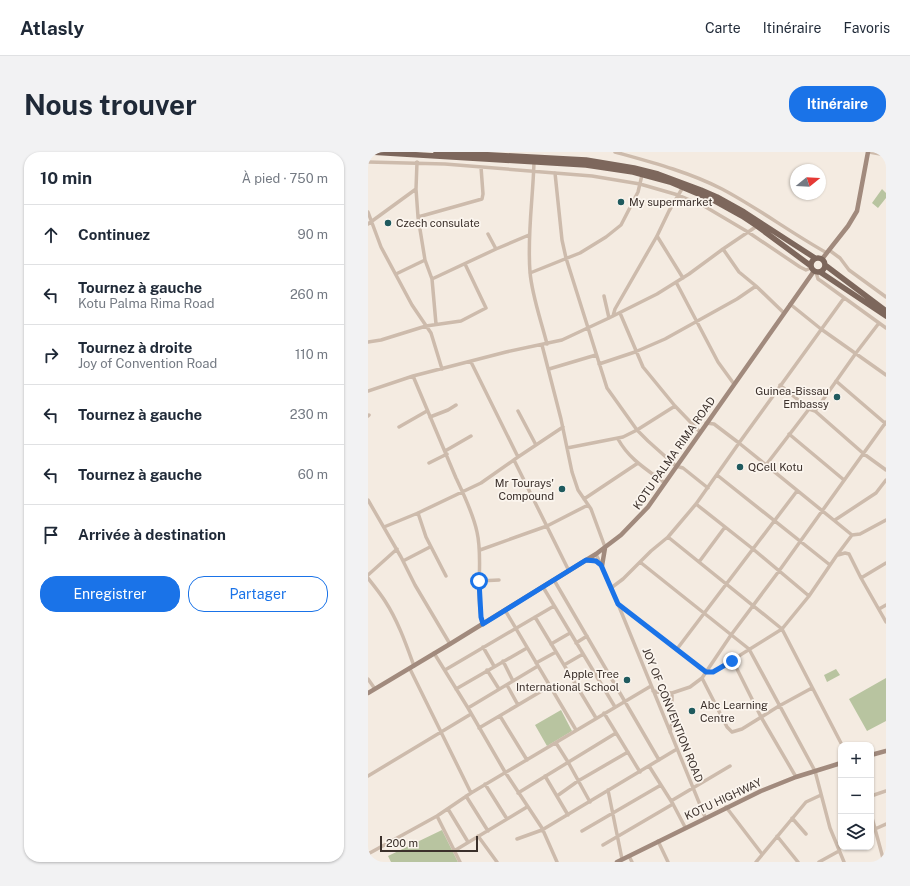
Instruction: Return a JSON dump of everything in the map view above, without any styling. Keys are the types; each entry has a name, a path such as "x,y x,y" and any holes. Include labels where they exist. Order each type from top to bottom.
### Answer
{"main road":[{"path":"370,152 586,165 633,172 683,188 715,201 742,216 758,226 814,270 886,316"},
{"path":"436,152 586,160 634,168 658,174 717,197 744,212 815,258 822,259 825,265 886,311"},
{"path":"814,270 812,262 815,258"},
{"path":"814,270 823,270 825,265"}],"street":[{"path":"615,152 685,173 736,197 840,258 849,270 886,297"},
{"path":"822,259 848,226 857,211 868,152 886,155"},
{"path":"368,162 417,162 592,176 640,184 678,195 704,206 748,232 800,267 806,270 814,270 818,278 886,328"},
{"path":"417,162 416,189 418,217 425,260 432,279 436,324"},
{"path":"534,162 529,235 530,273 547,344"},
{"path":"418,217 482,199 481,167"},
{"path":"555,173 562,240 566,258 607,388 637,430 676,466 683,468 708,488"},
{"path":"530,273 583,251 606,237 621,225 630,208 642,175"},
{"path":"611,317 683,188"},
{"path":"370,223 416,189"},
{"path":"368,212 370,223 412,305 431,332 442,369"},
{"path":"368,391 414,376 506,352 562,340 657,294 683,278 722,249 758,226"},
{"path":"488,234 496,248"},
{"path":"432,279 496,248 529,235"},
{"path":"657,236 683,278"},
{"path":"722,249 738,272 756,286 784,313"},
{"path":"396,274 425,260"},
{"path":"368,342 381,340 426,326 461,321 486,308 465,264"},
{"name":"KOTU PALMA RIMA ROAD","path":"368,693 596,554 621,535 638,519 665,483 814,270"},
{"path":"676,282 718,362 734,384"},
{"path":"599,364 635,352 665,339 720,307 737,299 756,286"},
{"path":"604,296 611,317"},
{"path":"611,588 623,579 668,537 696,504 780,385 821,329 836,312 844,298"},
{"path":"790,304 821,329 886,374"},
{"path":"620,313 635,352 643,368 675,406 700,432"},
{"path":"815,411 879,323"},
{"path":"542,345 568,448 572,472 578,490 591,509 605,547 602,565 596,561 586,560"},
{"path":"549,369 596,355"},
{"path":"470,362 569,571"},
{"path":"414,376 427,411 446,452 474,521 480,550 479,581 481,617 483,624"},
{"path":"653,691 672,693 690,687 702,678 731,635 754,606 886,423 836,381"},
{"path":"780,385 809,409 815,411 864,454 886,470"},
{"path":"430,417 456,405"},
{"path":"568,448 618,439 637,430 675,406"},
{"path":"766,466 809,409"},
{"path":"400,427 427,411"},
{"path":"518,411 536,445"},
{"path":"706,423 714,424 739,443 852,535"},
{"path":"384,527 418,513 481,483 563,427"},
{"path":"789,434 844,480"},
{"path":"429,463 471,436"},
{"path":"618,439 624,450 638,463 665,483"},
{"path":"584,499 638,463"},
{"path":"717,475 830,565"},
{"path":"835,520 876,493 886,480"},
{"path":"677,650 797,491"},
{"path":"368,500 404,561 415,585 450,644"},
{"path":"696,504 809,596"},
{"path":"480,550 547,526 588,505"},
{"path":"418,513 430,547 446,576"},
{"path":"618,604 706,672 713,672 782,629 809,596 852,535 860,534 886,520"},
{"path":"699,562 725,527"},
{"path":"668,537 782,629 840,742"},
{"path":"845,545 861,578 886,622"},
{"path":"404,561 430,547"},
{"path":"368,575 397,549"},
{"path":"837,555 845,553 849,554"},
{"name":"JOY OF CONVENTION ROAD","path":"596,554 602,565 705,817"},
{"path":"640,562 749,649 815,771 830,828 844,862"},
{"path":"861,578 886,563"},
{"path":"368,578 385,601 393,615 412,667 471,792"},
{"path":"479,581 499,580"},
{"path":"554,580 659,760"},
{"path":"542,587 615,707"},
{"path":"879,609 886,605"},
{"path":"445,670 554,606"},
{"path":"505,610 576,730"},
{"path":"536,617 596,718"},
{"path":"551,644 570,632"},
{"path":"576,643 587,636"},
{"path":"483,647 494,666"},
{"path":"456,689 502,661 527,648"},
{"path":"468,708 507,685 556,652"},
{"path":"434,653 518,793 542,830 557,862"},
{"path":"564,665 583,654"},
{"path":"502,661 513,681"},
{"path":"732,661 796,777"},
{"path":"487,670 499,689"},
{"path":"702,678 727,727 732,732 739,730 812,688"},
{"path":"368,679 375,689"},
{"path":"507,685 518,705"},
{"path":"479,728 550,686"},
{"path":"368,854 437,816 471,792 651,686"},
{"path":"670,732 672,722 672,693"},
{"path":"604,713 640,772"},
{"path":"368,776 471,714"},
{"path":"500,716 527,760"},
{"path":"518,793 616,733"},
{"path":"556,743 590,802"},
{"path":"516,839 542,830 677,749"},
{"path":"874,754 886,751"},
{"path":"557,796 578,781 628,752"},
{"name":"KOTU HIGHWAY","path":"617,862 705,817 774,785 838,765"},
{"path":"650,766 685,827"},
{"path":"603,845 672,802 693,787 730,766"},
{"path":"545,776 568,815"},
{"path":"486,784 506,819"},
{"path":"582,830 661,785"},
{"path":"608,790 622,859"},
{"path":"874,795 886,791"},
{"path":"756,862 806,802 822,795"},
{"path":"466,796 488,831"},
{"path":"454,851 527,806"},
{"path":"726,807 762,854"},
{"path":"448,809 468,842"},
{"path":"437,816 460,862"},
{"path":"792,818 806,834"},
{"path":"875,829 886,824"},
{"path":"874,825 884,859"},
{"path":"478,836 497,862"},
{"path":"777,836 798,862"},
{"path":"658,841 668,862"},
{"path":"819,862 839,851"},
{"path":"629,856 632,862"}],"green space":[{"path":"882,189 886,193 886,198 878,208 872,203"},
{"path":"836,669 840,675 827,682 824,675"},
{"path":"886,678 886,721 867,731 849,699"},
{"path":"561,710 572,731 547,746 535,725"},
{"path":"442,830 458,862 391,862 388,856"}],"place":[{"name":"My supermarket","path":"621,202"},
{"name":"Czech consulate","path":"388,223"},
{"name":"Guinea-Bissau Embassy","path":"837,397"},
{"name":"QCell Kotu","path":"740,467"},
{"name":"Mr Tourays' Compound","path":"562,489"},
{"name":"Apple Tree International School","path":"627,680"},
{"name":"Abc Learning Centre","path":"692,711"}],"route":[{"path":"479,581 481,617 483,624 586,560 593,560 602,566 618,604 706,672 713,672 732,661"}]}
